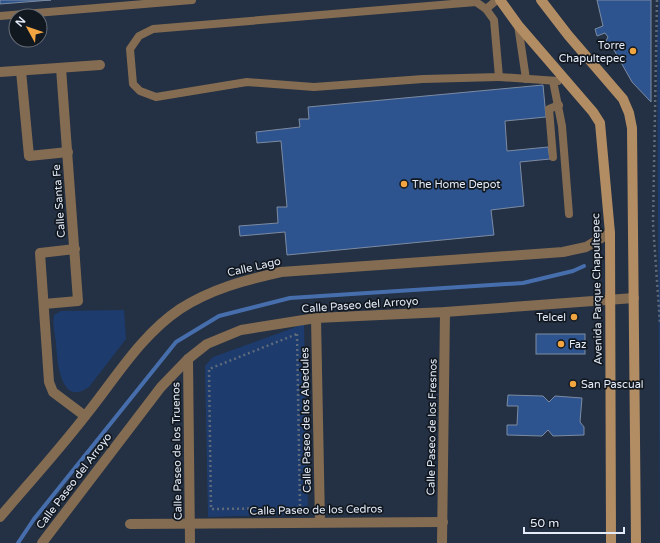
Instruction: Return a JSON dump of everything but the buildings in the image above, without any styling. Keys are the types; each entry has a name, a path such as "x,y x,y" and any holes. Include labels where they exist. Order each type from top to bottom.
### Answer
{"main road":[{"name":"Avenida Parque Chapultepec","path":"498,0 593,112 600,123 610,233 609,300 611,543"},
{"path":"541,0 568,35 623,99 629,113 632,128 636,543"}],"street":[{"path":"0,72 100,66"},
{"name":"Calle Santa Fe","path":"44,304 78,301 61,68"},
{"name":"Calle Santa Fe","path":"21,71 29,156 68,152"},
{"name":"Calle Lago","path":"0,517 85,416 156,328 180,310 213,291 245,280 281,272 564,252 586,246 610,233"},
{"name":"Calle Santa Fe","path":"75,249 40,253 49,382 53,392 85,416"},
{"name":"Calle Paseo del Arroyo","path":"42,543 161,387 188,359 207,344 241,330 316,318 445,312 634,298"},
{"name":"Calle Paseo de los Fresnos","path":"442,543 445,312"},
{"name":"Calle Paseo de los Abedules","path":"316,318 320,522"},
{"name":"Calle Paseo de los Truenos","path":"188,359 190,543"},
{"name":"Calle Paseo de los Cedros","path":"130,524 443,522"}],"lane":[{"path":"0,16 192,0"},
{"path":"486,8 498,0"},
{"path":"498,77 494,20 486,8 476,2 153,29 139,36 130,49 133,84 140,91 156,97 247,82 314,87 423,79 498,77 566,82"},
{"path":"518,25 526,79"},
{"path":"553,81 559,105 569,214"},
{"path":"553,157 549,109 559,105"}],"path":[{"path":"657,0 653,224 660,324"},
{"path":"297,334 300,508 211,509 209,369 297,334"}],"shaded area":[{"path":"660,0 660,543 657,39"},
{"path":"124,310 126,339 89,387 79,392 72,391 66,387 59,370 53,325 54,315 61,311"},
{"path":"304,324 308,514 208,517 205,366 213,357"}],"waterway":[{"path":"18,543 34,519 176,342 219,316 290,298 523,283 573,271 584,266"}],"place":[{"name":"Torre Chapultepec","path":"633,51"},
{"name":"The Home Depot","path":"404,184"},
{"name":"Telcel","path":"574,317"},
{"name":"Faz","path":"561,344"},
{"name":"San Pascual","path":"573,384"}]}
